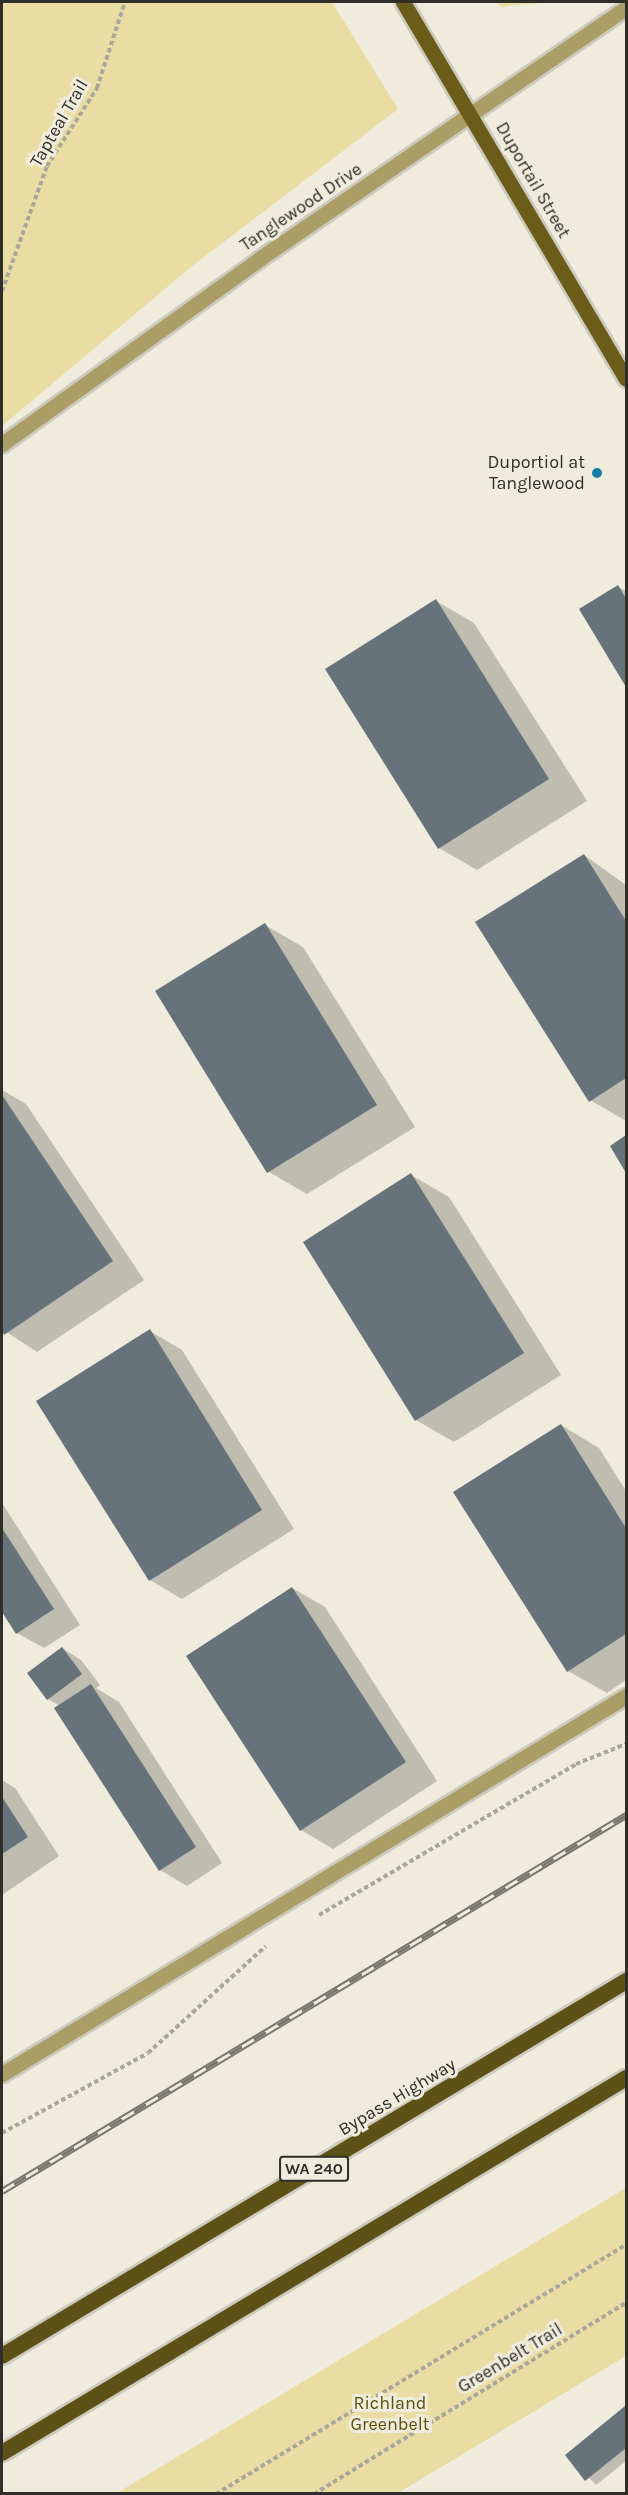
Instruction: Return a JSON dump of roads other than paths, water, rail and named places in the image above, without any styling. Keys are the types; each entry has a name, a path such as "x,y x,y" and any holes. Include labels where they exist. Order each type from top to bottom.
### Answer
{"highway":[{"name":"Bypass Highway","path":"2,2356 627,1981"},
{"path":"2,2453 627,2078"}],"main road":[{"name":"Duportail Street","path":"404,2 627,379"}],"street":[{"name":"Tanglewood Drive","path":"2,444 250,265 473,116 627,8"},
{"path":"2,2074 627,1696"}],"railway":[{"path":"2,2191 626,1815"}],"place":[{"name":"Duportiol at Tanglewood","path":"597,473"}],"park label":[{"name":"Richland Greenbelt","path":"390,2414"}]}
